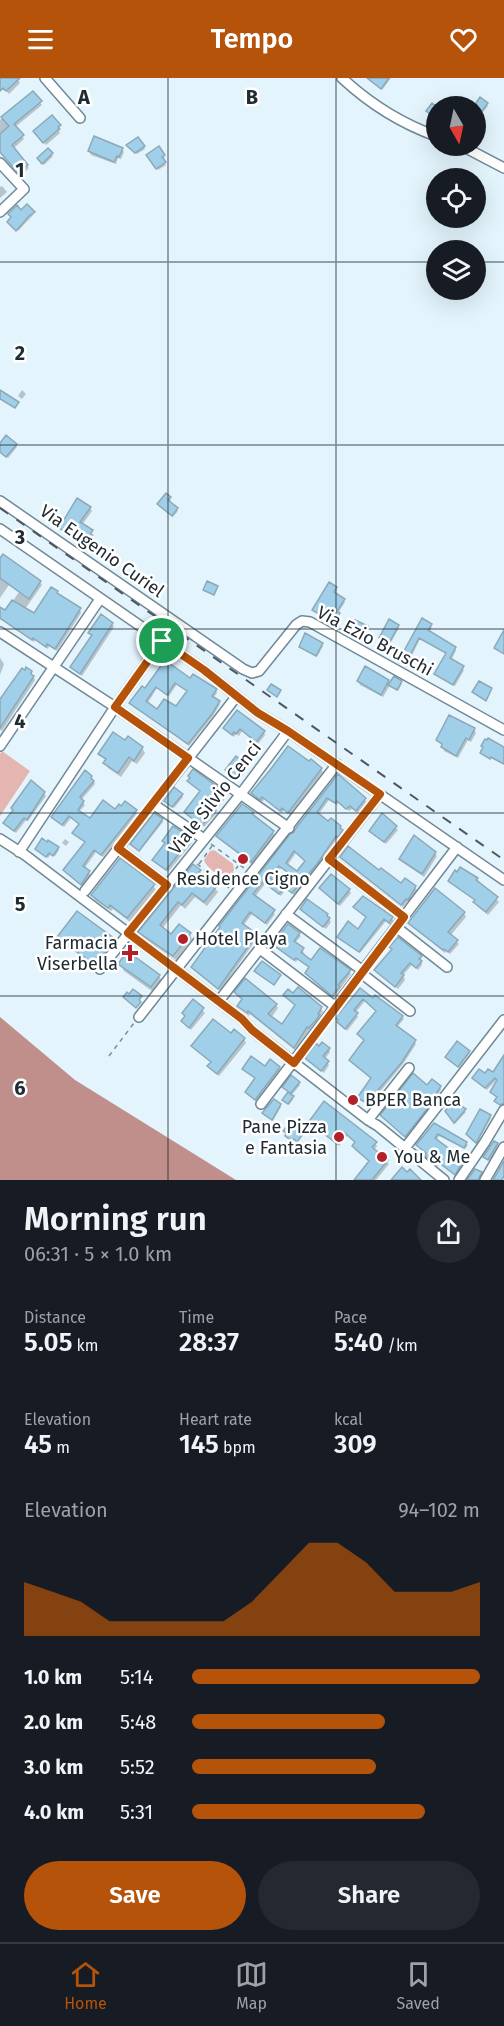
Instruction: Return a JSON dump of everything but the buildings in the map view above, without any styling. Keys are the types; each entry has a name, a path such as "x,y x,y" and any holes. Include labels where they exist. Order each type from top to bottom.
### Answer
{"street":[{"path":"45,78 80,118"},
{"path":"342,78 386,113 426,132"},
{"path":"481,156 504,168"},
{"path":"0,162 24,189 0,212"},
{"name":"Via Eugenio Curiel","path":"0,501 243,669"},
{"path":"0,529 204,670 258,713 288,731 504,880"},
{"path":"0,746 100,599"},
{"name":"Via Ezio Bruschi","path":"243,669 252,673 259,671 296,625 302,621 310,622 504,730"},
{"path":"0,632 115,707 289,828"},
{"path":"19,852 115,707 162,641"},
{"path":"85,891 236,697"},
{"name":"Viale Silvio Cenci","path":"100,969 240,795 288,731"},
{"path":"139,1017 337,765"},
{"path":"222,997 380,794"},
{"path":"153,804 204,839"},
{"path":"0,839 242,1019 252,1030 444,1180"},
{"path":"261,1104 457,847"},
{"path":"118,848 167,885"},
{"path":"329,859 404,917"},
{"path":"286,914 410,1011"},
{"path":"396,927 447,967"},
{"path":"260,949 336,1007"},
{"path":"405,1148 504,1020"},
{"path":"368,1120 408,1068"},
{"path":"459,1180 504,1110"},
{"path":"485,1180 504,1147"}],"path":[{"path":"204,839 252,874"},
{"path":"213,845 198,864 237,893"},
{"path":"224,884 239,864"},
{"path":"109,1056 139,1017"}],"shaded area":[{"path":"2,751 30,771 0,816 0,754"},
{"path":"214,850 233,864 234,870 228,877 217,874 205,863 204,860 210,851"},
{"path":"0,1017 75,1080 236,1180 0,1180"}],"railway":[{"path":"0,508 504,860"}],"place":[{"name":"Residence Cigno","path":"243,859"},
{"name":"Hotel Playa","path":"183,939"},
{"name":"Farmacia Viserbella","path":"130,953"},
{"name":"BPER Banca","path":"353,1100"},
{"name":"Pane Pizza e Fantasia","path":"339,1137"},
{"name":"You & Me","path":"382,1157"}],"route":[{"path":"162,641 204,670 258,713 277,723 380,794 329,859 404,917 294,1063 252,1030 242,1019 128,933 167,885 118,848 188,758 115,707 162,641"}]}
